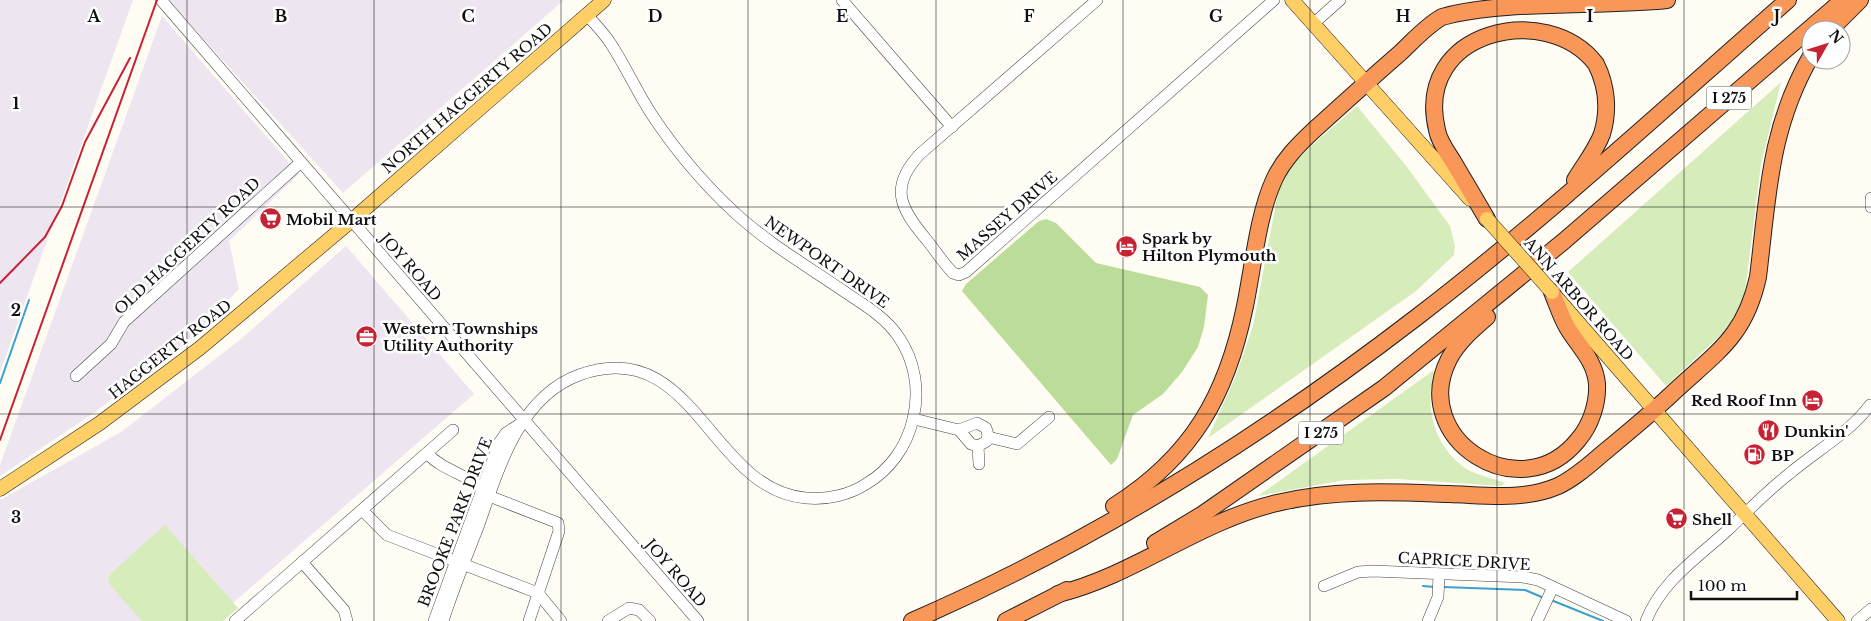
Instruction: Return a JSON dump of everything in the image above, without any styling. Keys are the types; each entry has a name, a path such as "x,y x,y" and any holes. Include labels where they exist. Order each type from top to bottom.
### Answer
{"highway":[{"path":"919,618 970,584 1131,496 1166,467 1196,432 1219,393 1229,367 1245,308 1263,219 1273,181 1295,148 1436,21 1458,10 1494,2 1514,0 1621,2 1668,0"},
{"name":"I 275","path":"919,618 1051,553 1188,476 1257,432 1416,318 1567,193 1788,0"},
{"name":"I 275","path":"1006,621 1158,542 1203,514 1384,388 1564,241 1843,0"},
{"path":"1840,20 1860,0"},
{"path":"1487,219 1437,132 1434,101 1440,73 1454,50 1473,33 1498,22 1510,19 1538,21 1564,31 1583,47 1599,71 1606,97 1605,120 1602,133 1567,193"},
{"path":"1058,594 1086,588 1232,517 1295,499 1351,492 1512,495 1546,490 1582,471 1655,410 1728,342 1748,313 1758,277 1777,137 1789,98 1804,70"},
{"path":"1552,292 1567,327 1591,363 1597,382 1597,403 1582,436 1571,448 1554,460 1532,469 1518,470 1493,466 1469,452 1448,423 1442,400 1445,369 1462,339 1504,302 1564,241"}],"main road":[{"name":"NORTH HAGGERTY ROAD","path":"351,221 604,0"},
{"name":"ANN ARBOR ROAD","path":"1292,0 1552,292 1838,621"},
{"name":"HAGGERTY ROAD","path":"0,489 78,438 162,378 351,221"}],"street":[{"name":"JOY ROAD","path":"161,0 698,621"},
{"path":"842,0 952,127 1097,0"},
{"name":"MASSEY DRIVE","path":"952,127 912,162 904,177 901,194 909,218 951,271 959,275 966,272 1274,0"},
{"path":"1313,24 1340,0"},
{"name":"NEWPORT DRIVE","path":"524,421 540,401 568,380 592,371 610,369 636,371 661,381 685,400 757,480 785,494 814,499 842,495 872,480 900,451 914,419 916,403 915,374 907,351 896,333 877,314 758,232 720,198 654,118 611,44 587,15"},
{"name":"OLD HAGGERTY ROAD","path":"76,376 111,344 124,322 301,162"},
{"path":"1871,198 1871,207"},
{"path":"1646,621 1654,603 1675,576 1788,474 1829,444 1870,405"},
{"path":"988,437 1017,444 1048,417"},
{"path":"914,419 959,430 981,423 986,428 988,437 983,444 978,446 971,444 959,430"},
{"name":"BROOKE PARK DRIVE","path":"434,621 486,491 508,446 524,421"},
{"path":"241,619 302,562 453,430"},
{"path":"978,446 979,464"},
{"path":"427,454 435,462 486,491 558,522 559,531 529,621"},
{"path":"362,510 387,535 538,593 561,621"},
{"path":"302,562 344,610 347,621"},
{"name":"BROOKE PARK DRIVE","path":"443,621 459,562"},
{"name":"CAPRICE DRIVE","path":"1324,586 1358,572 1523,577 1538,580 1626,621"},
{"path":"1428,621 1438,597 1440,575"},
{"path":"1537,621 1552,586"},
{"path":"608,621 629,608 639,610 650,621"},
{"path":"1857,621 1871,610"}],"shaded area":[{"path":"0,0 133,0 0,372"},
{"path":"168,0 564,0 343,193"},
{"path":"162,16 299,174 229,241 239,289 190,340 95,412 0,476 0,465"},
{"path":"346,246 474,394 212,621 0,621 0,500 121,432 241,339"}],"green space":[{"path":"1781,82 1761,164 1741,310 1726,330 1666,386 1568,272"},
{"path":"1357,106 1407,167 1450,226 1455,246 1454,255 1416,291 1208,438 1235,378 1253,326 1278,192 1292,166 1311,146"},
{"path":"1046,219 1056,223 1096,263 1200,287 1208,295 1204,327 1198,347 1182,372 1163,394 1133,415 1117,459 1111,465 962,291 966,284 1039,221"},
{"path":"1434,370 1430,397 1431,410 1438,436 1445,448 1465,468 1474,473 1505,483 1501,486 1398,479 1345,480 1258,496"},
{"path":"165,525 238,608 223,621 142,621 110,585 108,578 110,574"}],"waterway":[{"path":"0,383 29,300"},
{"path":"1423,586 1435,587"},
{"path":"1443,587 1525,590 1544,598"},
{"path":"1551,600 1603,621"}],"railway":[{"path":"0,440 157,0"},
{"path":"0,283 45,237 62,206 85,142 130,58"}],"place":[{"name":"Mobil Mart","path":"270,219"},
{"name":"Spark by Hilton Plymouth","path":"1126,247"},
{"name":"Western Townships Utility Authority","path":"367,337"},
{"name":"Red Roof Inn","path":"1813,400"},
{"name":"Dunkin'","path":"1768,431"},
{"name":"BP","path":"1755,455"},
{"name":"Shell","path":"1676,519"}]}
